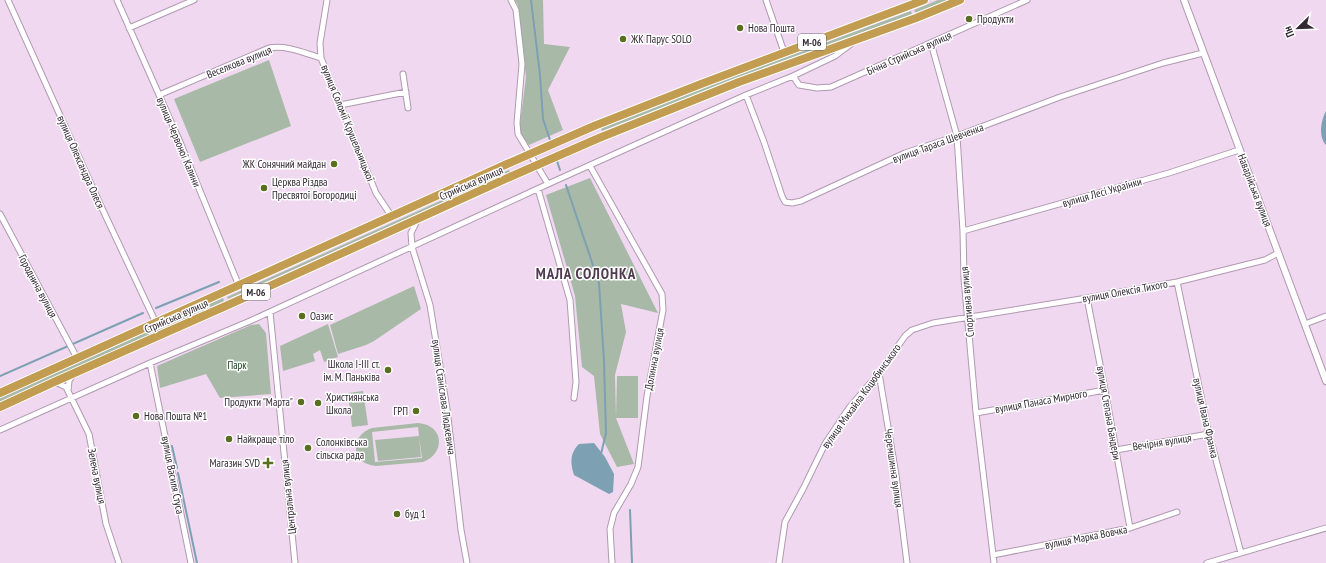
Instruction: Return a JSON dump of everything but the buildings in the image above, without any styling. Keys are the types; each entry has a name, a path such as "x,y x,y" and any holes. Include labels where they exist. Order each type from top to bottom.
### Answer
{"highway":[{"name":"Стрийська вулиця","path":"0,393 594,126 784,52 924,0"},
{"name":"Стрийська вулиця","path":"0,407 75,372 599,138 738,82 916,18 960,0"}],"street":[{"name":"вулиця Олександра Олеся","path":"8,0 100,204 156,323"},
{"name":"вулиця Червоної Калини","path":"117,0 180,142 239,286"},
{"path":"129,28 194,0"},
{"name":"вулиця Соломії Крушельницької","path":"327,0 320,43 321,58 376,193 392,217"},
{"path":"511,0 516,10 522,64 517,123 518,134 548,184"},
{"path":"766,0 784,52"},
{"name":"Бічна Стрийська вулиця","path":"793,76 799,85 818,88 831,87 1027,0"},
{"name":"Наварійська вулиця","path":"1184,0 1326,380"},
{"path":"0,430 150,363 270,312 548,184 746,95 793,76 835,56 855,40"},
{"name":"Спортивна вулиця","path":"931,43 957,136 963,231 964,278 976,413 994,563"},
{"name":"Веселкова вулиця","path":"159,95 269,48 277,46 286,47 321,58"},
{"name":"вулиця Тараса Шевченка","path":"746,95 764,142 784,202 789,203 801,201 905,154 1060,97 1163,64 1203,53"},
{"path":"403,74 408,108"},
{"path":"340,105 406,92"},
{"name":"вулиця Лесі Українки","path":"963,231 1169,173 1239,150"},
{"name":"Долинна вулиця","path":"590,166 662,294 664,310 647,396 638,468 631,484 614,513 610,529 612,563"},
{"path":"538,189 570,300 576,382 574,398"},
{"name":"Городнича вулиця","path":"0,214 77,358"},
{"name":"вулиця Станіслава Людкевича","path":"418,218 411,233 412,247 431,313 447,409 467,563"},
{"path":"394,229 403,228 411,233"},
{"name":"вулиця Олексія Тихого","path":"968,317 1177,282 1265,260 1278,253"},
{"name":"вулиця Івана Франка","path":"1177,282 1209,434 1241,553"},
{"name":"вулиця Степана Бандери","path":"1087,298 1130,528"},
{"name":"Центральна вулиця","path":"270,312 295,563"},
{"path":"1304,324 1326,316"},
{"name":"вулиця Михайла Коцюбинського","path":"779,563 785,522 825,444 849,408 879,373 905,336 912,330 933,323 968,317"},
{"name":"вулиця Василя Стуса","path":"150,363 190,563"},
{"path":"68,392 69,381 75,372"},
{"name":"Черемшинна вулиця","path":"879,373 896,475 907,563"},
{"name":"Зелена вулиця","path":"54,382 64,385 89,434 106,524 118,563"},
{"name":"вулиця Панаса Мирного","path":"976,413 1105,390"},
{"name":"Вечірня вулиця","path":"1116,450 1209,434"},
{"name":"вулиця Марка Вовчка","path":"993,555 1130,528 1177,512"},
{"path":"1207,563 1326,528"}],"green space":[{"path":"515,0 543,0 544,44 570,47 548,90 563,130 529,145 519,132 526,77 518,5"},
{"path":"938,0 949,0 916,13 914,10"},
{"path":"911,11 912,14 602,131 601,128 694,91"},
{"path":"269,60 291,126 200,162 174,99"},
{"path":"509,170 510,172 228,299 227,297"},
{"path":"590,178 658,313 621,304 626,332 615,375 616,417 617,376 638,376 638,418 616,418 634,464 617,467 600,434 594,376 582,367 575,296 546,195"},
{"path":"414,286 421,309 374,341 338,354 330,325"},
{"path":"223,298 224,301 0,402 0,398"},
{"name":"Парк","path":"259,324 266,333 271,394 220,398 206,374 160,388 157,366 251,325"},
{"path":"328,324 338,357 324,362 320,350 313,354 315,361 283,371 280,346"},
{"path":"363,391 368,425 352,427 348,393"},
{"path":"418,423 427,425 437,434 439,440 438,446 436,452 423,462 376,466 368,464 358,455 356,449 359,437 372,428","holes":["418,427 419,436 375,440 378,461 421,457 419,437 422,458 375,462 372,432"]}],"water":[{"path":"1326,111 1326,145 1323,142 1321,128"},
{"path":"594,443 605,457 614,474 613,492 609,494 574,475 571,462 572,455 576,447 579,444"}],"waterway":[{"path":"531,0 540,75 543,119 551,143"},
{"path":"556,158 560,170"},
{"path":"566,185 599,283 604,361 606,433 601,454"},
{"path":"156,308 219,282"},
{"path":"0,376 143,313"},
{"path":"172,446 177,468"},
{"path":"178,473 197,563"},
{"path":"630,510 632,563"}],"place":[{"name":"Продукти","path":"969,19"},
{"name":"Нова Пошта","path":"740,28"},
{"name":"ЖК Парус SOLO","path":"623,39"},
{"name":"ЖК Сонячний майдан","path":"334,164"},
{"name":"Церква Різдва Пресвятої Богородиці","path":"264,188"},
{"name":"Оазис","path":"302,316"},
{"name":"Школа І-ІІІ ст. ім. М. Паньківа","path":"388,370"},
{"name":"Продукти \"Марта\"","path":"301,402"},
{"name":"Християнська Школа","path":"318,403"},
{"name":"ГРП","path":"416,411"},
{"name":"Нова Пошта №1","path":"136,416"},
{"name":"Найкраще тіло","path":"229,439"},
{"name":"Солонківська сільска рада","path":"308,448"},
{"name":"Магазин SVD","path":"268,463"},
{"name":"буд 1","path":"397,514"}],"district":[{"name":"МАЛА СОЛОНКА","path":"586,274"}]}
